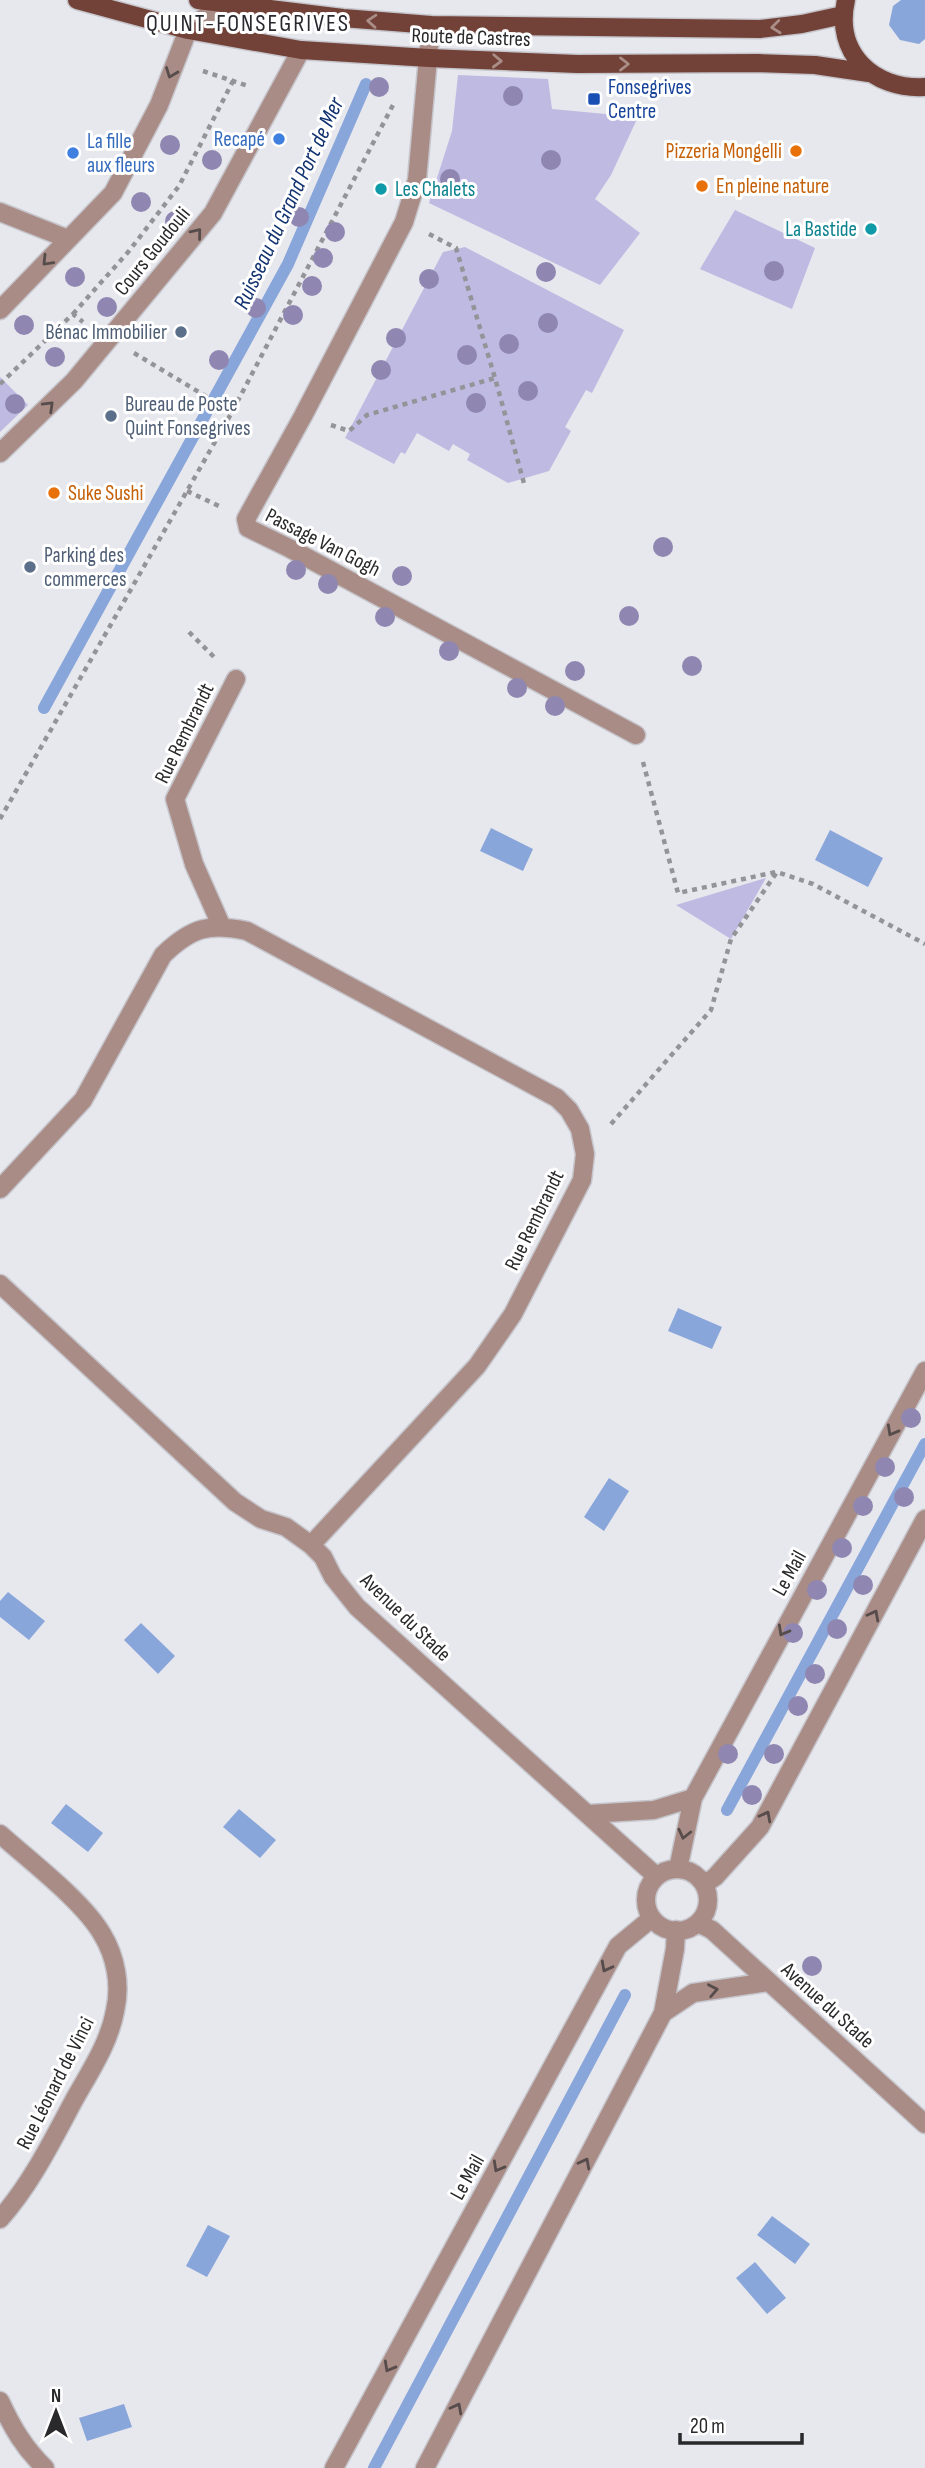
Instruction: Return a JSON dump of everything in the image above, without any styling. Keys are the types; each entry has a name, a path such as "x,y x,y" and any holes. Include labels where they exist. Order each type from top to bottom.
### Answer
{"main road":[{"name":"Route de Castres","path":"77,0 188,30 301,50 577,64 758,62 815,65 869,73 887,83 907,88 925,87"},
{"name":"Route de Castres","path":"198,0 343,19 431,24 760,29 802,24 845,8"},
{"path":"845,8 845,37 855,56 869,73"}],"street":[{"path":"0,310 113,193 159,104 188,30 225,2"},
{"name":"Passage Van Gogh","path":"431,24 417,180 404,222 246,519 248,528 636,735"},
{"name":"Cours Goudouli","path":"0,453 74,381 213,213 301,50"},
{"path":"0,212 68,239"},
{"name":"Rue Rembrandt","path":"236,679 175,799 194,864 220,925 247,931 557,1098 569,1110 580,1129 585,1154 582,1180 513,1314 477,1366 311,1545"},
{"path":"0,1189 83,1100 163,955 179,940 199,930 220,925"},
{"name":"Avenue du Stade","path":"0,1284 235,1502 261,1519 286,1527 311,1545 323,1557 333,1577 356,1607 656,1876"},
{"name":"Le Mail","path":"678,1869 692,1798 925,1371"},
{"path":"705,1884 715,1877 760,1827 925,1519"},
{"path":"589,1814 654,1810 692,1798"},
{"name":"Rue Léonard de Vinci","path":"0,1834 89,1914 103,1935 114,1960 118,1987 116,2010 100,2053 28,2185 0,2219"},
{"path":"668,1869 678,1869 695,1873 705,1884 709,1898 707,1911 698,1923 686,1930 672,1931 659,1926 652,1917 645,1901 648,1888 656,1876 668,1869"},
{"name":"Le Mail","path":"334,2468 618,1946 652,1917"},
{"name":"Avenue du Stade","path":"698,1923 712,1930 925,2124"},
{"path":"425,2468 663,2013 676,1930"},
{"path":"663,2013 694,1993 768,1982"},
{"path":"0,2401 14,2431 32,2456 45,2468"}],"path":[{"path":"176,61 233,82 277,94"},
{"path":"0,384 73,314 129,251 179,186 233,82"},
{"path":"0,819 232,412 396,98"},
{"path":"404,222 456,248 524,488"},
{"path":"73,314 138,358 232,412"},
{"path":"303,416 349,430 367,415 495,378"},
{"path":"187,491 246,519"},
{"path":"190,632 236,679"},
{"path":"636,735 678,893 777,872 813,884 925,944"},
{"path":"585,1154 711,1010 732,939 777,872"}],"shaded area":[{"path":"458,75 548,79 552,109 638,117 611,175 595,199 640,233 600,285 429,203 452,131"},
{"path":"735,210 815,248 792,309 700,269"},
{"path":"465,247 624,330 592,393 586,390 565,427 571,431 549,471 508,483 467,460 470,454 453,444 449,451 417,433 405,454 401,452 394,464 345,438 443,252"},
{"path":"0,377 28,405 0,432"},
{"path":"766,878 731,939 676,905"}],"water":[{"path":"901,0 925,0 925,39 919,44 900,40 889,25 893,6"},
{"path":"491,828 533,849 523,871 480,851"},
{"path":"830,830 883,858 868,887 815,860"},
{"path":"678,1308 722,1327 712,1349 668,1331"},
{"path":"609,1478 629,1491 604,1531 584,1517"},
{"path":"8,1592 45,1621 29,1640 0,1617 0,1601"},
{"path":"141,1623 175,1656 158,1674 124,1640"},
{"path":"66,1804 103,1833 88,1852 51,1823"},
{"path":"239,1809 276,1840 260,1858 223,1827"},
{"path":"772,2216 810,2244 795,2264 757,2235"},
{"path":"208,2225 230,2236 207,2277 186,2266"},
{"path":"755,2262 786,2298 767,2314 736,2278"},
{"path":"124,2404 132,2427 87,2441 79,2418"}],"waterway":[{"name":"Ruisseau du Grand Port de Mer","path":"44,708 288,264 366,84"},
{"path":"727,1810 925,1444"},
{"path":"374,2468 625,1995"}],"place":[{"name":"Fonsegrives Centre","path":"594,99"},
{"name":"Recapé","path":"279,139"},
{"name":"Pizzeria Mongelli","path":"796,151"},
{"name":"La fille aux fleurs","path":"73,153"},
{"name":"En pleine nature","path":"702,186"},
{"name":"Les Chalets","path":"381,189"},
{"name":"La Bastide","path":"871,229"},
{"name":"Bénac Immobilier","path":"181,332"},
{"name":"Bureau de Poste Quint Fonsegrives","path":"111,416"},
{"name":"Suke Sushi","path":"54,493"},
{"name":"Parking des commerces","path":"30,567"}],"district":[{"name":"QUINT-FONSEGRIVES","path":"248,23"}]}
